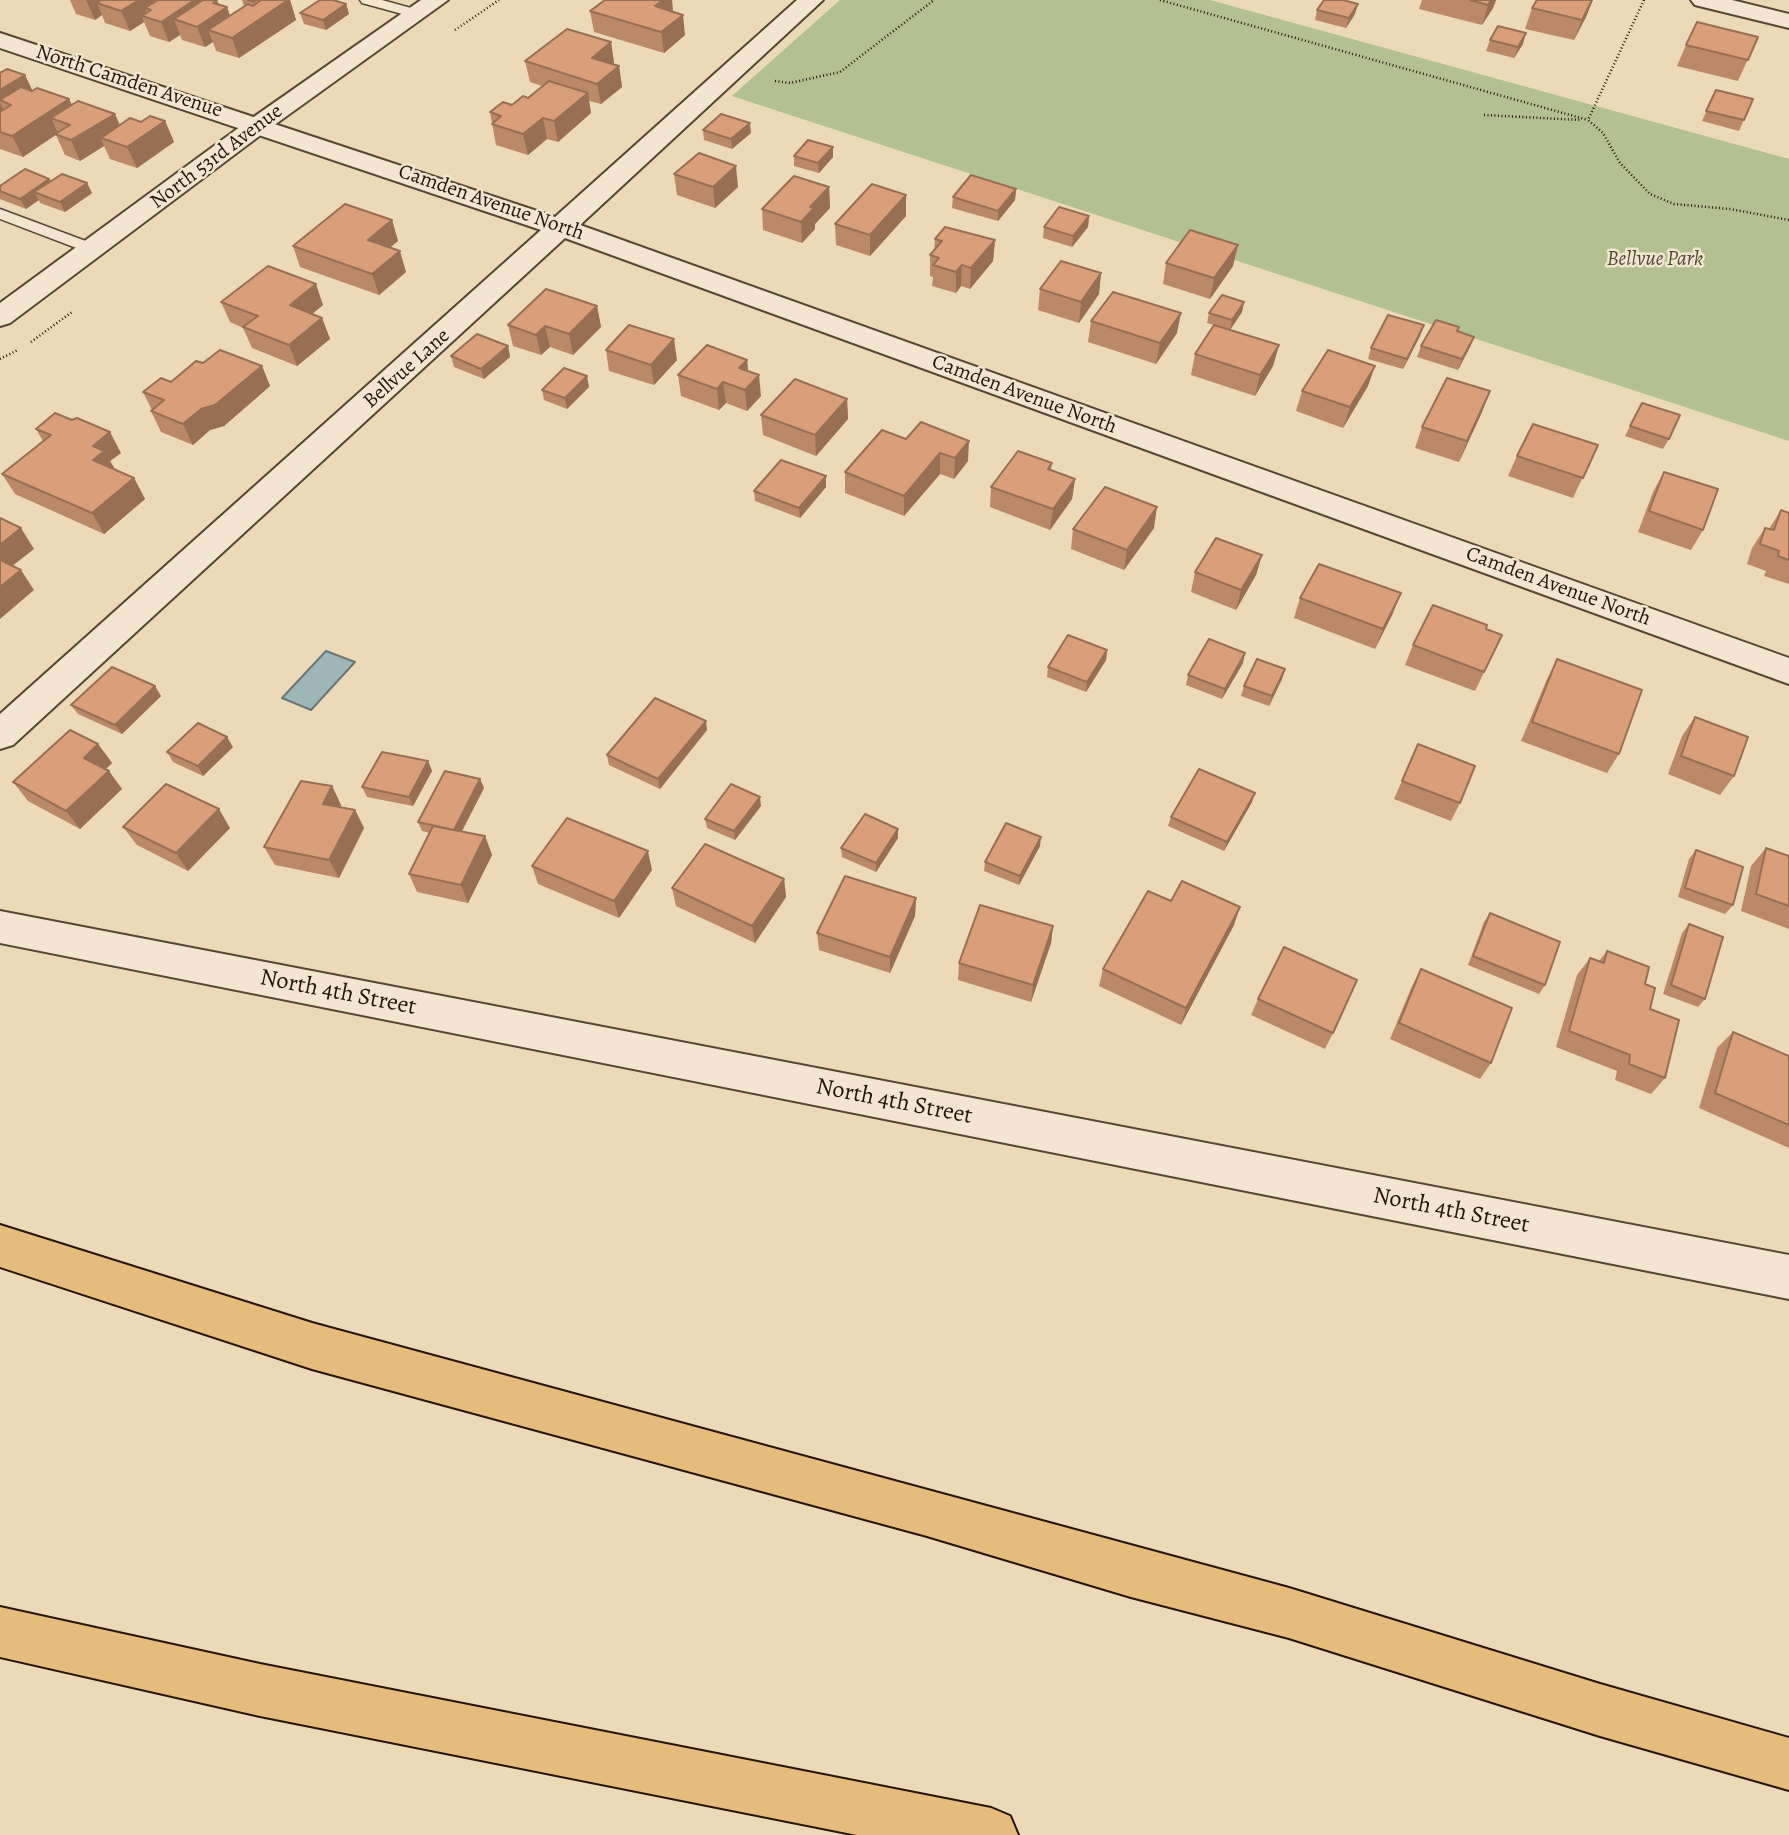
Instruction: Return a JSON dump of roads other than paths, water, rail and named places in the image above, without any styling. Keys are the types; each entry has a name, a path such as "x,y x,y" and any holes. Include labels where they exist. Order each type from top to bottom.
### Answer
{"highway":[{"path":"0,1246 312,1346 927,1512 1131,1572 1289,1614 1600,1710 1789,1764"},
{"path":"0,1632 260,1690 991,1835"}],"street":[{"name":"Bellvue Lane","path":"0,735 563,228 811,0"},
{"path":"1703,0 1789,21"},
{"name":"North 53rd Avenue","path":"0,317 257,125 426,7"},
{"name":"North Camden Avenue","path":"0,40 257,125"},
{"name":"Camden Avenue North","path":"257,125 563,228 1789,671"},
{"name":"North 4th Street","path":"0,927 1789,1277"}],"lane":[{"path":"367,0 426,7"},
{"path":"0,214 93,249"}],"water":[{"path":"326,651 355,662 311,710 282,698"}],"park label":[{"name":"Bellvue Park","path":"1655,260"}]}
